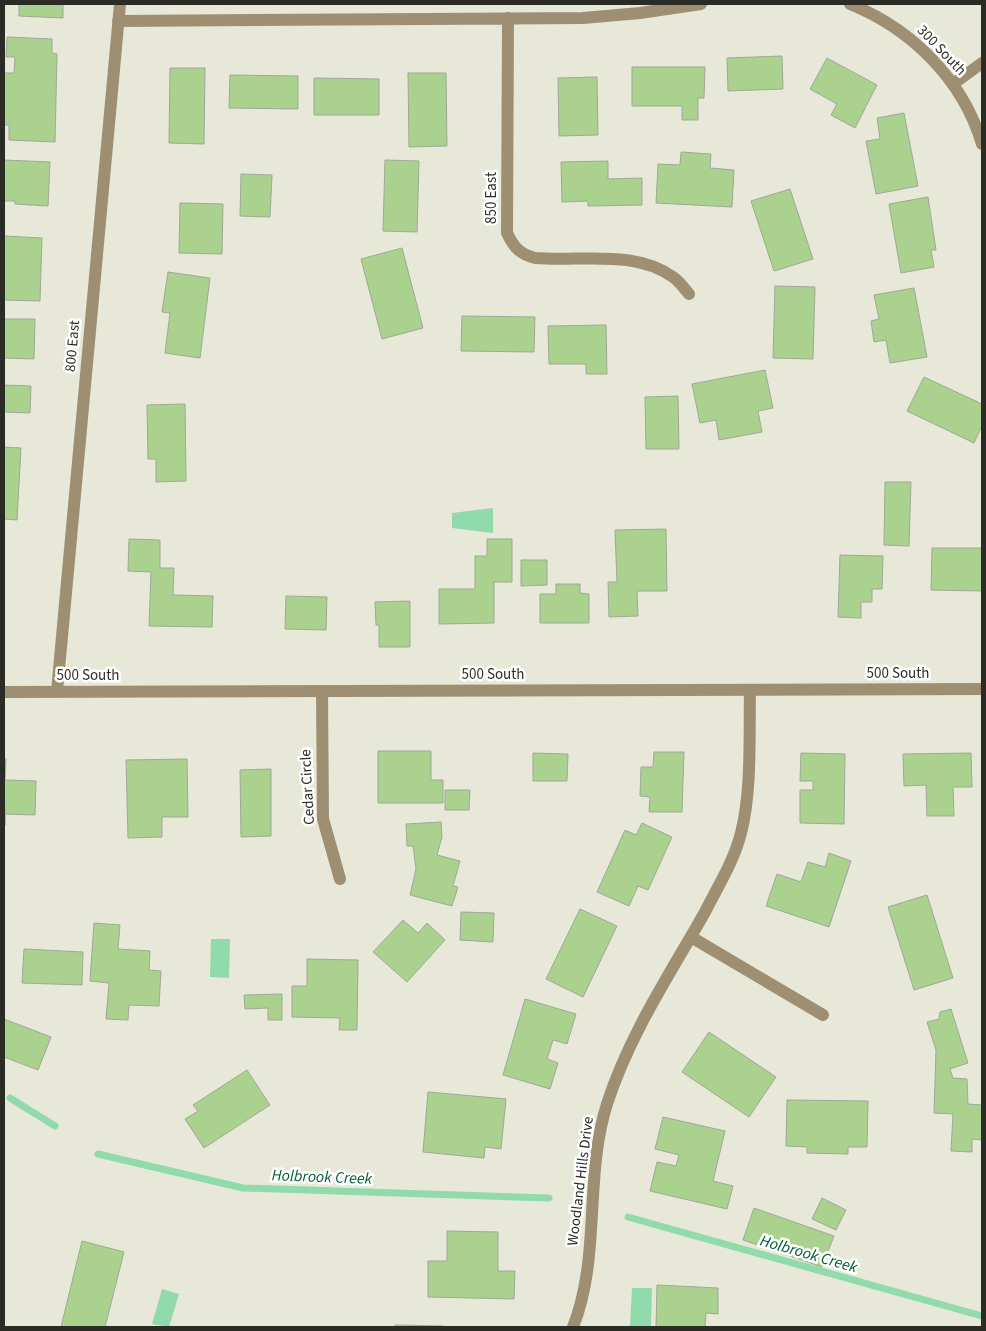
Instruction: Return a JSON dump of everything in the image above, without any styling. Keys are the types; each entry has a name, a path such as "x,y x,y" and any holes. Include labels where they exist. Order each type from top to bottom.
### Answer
{"street":[{"name":"800 East","path":"57,692 120,4"},
{"path":"118,21 609,16 701,4"},
{"name":"300 South","path":"850,4 885,21 905,35 938,66 954,84 966,103 982,144"},
{"name":"850 East","path":"508,18 507,233 512,245 523,254 535,258 626,260 651,266 673,277 689,294"},
{"path":"954,84 982,63"},
{"name":"500 South","path":"4,692 982,689"},
{"name":"Woodland Hills Drive","path":"573,1327 581,1306 585,1281 593,1182 606,1106 631,1042 729,867 742,833 747,798 750,690"},
{"name":"Cedar Circle","path":"322,691 323,819 340,880"},
{"path":"691,937 823,1015"}],"shaded area":[{"path":"493,508 493,533 452,528 452,513"},
{"path":"211,939 230,939 229,978 210,977"},
{"path":"632,1288 652,1288 651,1327 630,1327"},
{"path":"162,1289 179,1294 169,1327 152,1324"}],"building":[{"path":"19,4 63,4 63,18 19,16"},
{"path":"7,37 52,39 52,53 57,54 55,142 9,140 9,125 4,125 4,73 14,73 15,57 6,57"},
{"path":"782,56 783,89 728,91 727,58"},
{"path":"827,58 877,85 855,128 831,115 837,104 810,89"},
{"path":"632,67 705,67 704,98 698,98 698,120 682,120 682,106 632,106"},
{"path":"170,68 205,68 204,144 169,143"},
{"path":"408,73 446,73 447,146 409,147"},
{"path":"230,75 298,76 298,109 229,108"},
{"path":"597,77 598,135 559,136 558,78"},
{"path":"314,78 379,79 379,115 314,115"},
{"path":"904,113 918,186 876,194 866,141 880,139 877,118"},
{"path":"681,152 711,154 710,168 734,170 732,207 656,203 658,164 680,165"},
{"path":"4,160 50,162 48,206 15,204 15,201 4,201"},
{"path":"385,160 419,161 417,232 383,231"},
{"path":"608,161 608,179 642,178 642,205 588,206 588,201 562,202 561,162"},
{"path":"241,174 272,175 270,217 240,216"},
{"path":"790,189 813,259 774,271 751,201"},
{"path":"928,197 936,250 931,250 934,267 901,273 889,204"},
{"path":"180,203 223,204 222,254 179,253"},
{"path":"4,236 42,238 40,301 4,300"},
{"path":"402,248 423,328 382,339 361,259"},
{"path":"168,272 210,278 200,358 165,353 170,313 162,312"},
{"path":"775,286 815,287 813,359 773,358"},
{"path":"914,288 927,357 890,363 886,340 874,342 871,321 879,319 874,295"},
{"path":"462,316 535,317 534,352 461,351"},
{"path":"4,319 35,319 34,359 4,358"},
{"path":"606,325 607,374 586,374 586,364 549,364 548,326"},
{"path":"765,370 773,408 758,411 762,432 719,440 716,420 700,423 692,384"},
{"path":"924,377 982,404 982,426 974,443 907,411"},
{"path":"4,385 31,386 30,413 4,412"},
{"path":"678,396 679,449 646,449 645,397"},
{"path":"185,404 186,481 156,482 156,459 148,459 147,405"},
{"path":"4,447 21,448 17,520 4,519"},
{"path":"885,482 911,482 909,546 884,545"},
{"path":"666,529 667,591 637,591 638,616 609,617 608,582 617,582 615,530"},
{"path":"129,539 160,540 160,568 174,568 173,595 213,596 212,627 149,626 151,572 128,571"},
{"path":"487,539 512,539 512,582 494,582 494,623 439,624 439,589 475,589 475,556 487,556"},
{"path":"932,548 982,548 982,591 931,590"},
{"path":"840,555 883,556 882,589 872,589 872,602 861,602 861,618 838,617"},
{"path":"521,560 547,560 547,585 521,586"},
{"path":"556,584 580,584 580,593 589,594 589,623 540,623 540,594 556,594"},
{"path":"286,596 327,597 326,630 285,629"},
{"path":"410,601 410,647 379,647 379,625 376,625 375,602"},
{"path":"378,751 431,751 431,780 443,780 443,803 378,803"},
{"path":"654,752 684,752 682,812 649,812 650,797 640,796 641,767 653,767"},
{"path":"533,753 568,754 567,781 533,781"},
{"path":"801,753 845,754 844,824 800,823 800,790 813,790 813,781 800,781"},
{"path":"971,753 972,787 953,787 954,816 927,816 926,785 904,786 903,754"},
{"path":"4,759 6,759 5,780 36,781 35,815 5,814 5,825"},
{"path":"187,759 188,817 162,817 162,837 128,838 126,760"},
{"path":"271,769 271,836 241,837 240,770"},
{"path":"445,790 470,790 469,810 445,810"},
{"path":"441,822 442,837 437,855 460,861 453,886 458,887 452,906 410,895 416,869 413,846 407,846 406,824"},
{"path":"642,823 672,837 648,890 638,886 629,906 597,892 625,830 636,835"},
{"path":"829,853 851,861 829,927 766,906 777,874 801,882 808,862 825,867"},
{"path":"927,895 953,978 914,990 888,907"},
{"path":"580,909 617,926 583,997 546,979"},
{"path":"461,912 494,913 493,942 460,940"},
{"path":"403,920 418,933 427,923 445,940 407,982 373,952"},
{"path":"94,923 120,925 118,949 150,951 149,970 161,971 159,1006 129,1005 128,1020 106,1019 109,983 90,981"},
{"path":"24,949 83,952 82,985 22,983"},
{"path":"307,959 358,960 357,1030 339,1030 340,1018 292,1017 292,986 307,986"},
{"path":"282,994 282,1020 268,1020 268,1008 245,1009 244,995"},
{"path":"525,999 576,1014 567,1044 553,1040 547,1059 558,1063 550,1089 503,1075"},
{"path":"951,1009 968,1063 950,1069 953,1078 967,1079 968,1104 982,1105 982,1140 972,1139 972,1152 951,1151 953,1114 934,1113 936,1050 927,1022 939,1019 940,1012"},
{"path":"4,1019 51,1037 38,1070 4,1057"},
{"path":"709,1032 776,1077 749,1117 682,1072"},
{"path":"247,1070 270,1105 204,1148 185,1119 198,1111 193,1105"},
{"path":"428,1092 506,1099 501,1149 485,1147 484,1158 423,1152"},
{"path":"787,1100 868,1101 867,1147 848,1147 848,1154 807,1153 807,1147 786,1146"},
{"path":"663,1117 725,1131 713,1181 733,1186 727,1209 650,1191 657,1162 676,1166 679,1155 655,1149"},
{"path":"822,1198 846,1210 836,1230 812,1219"},
{"path":"754,1208 834,1236 822,1267 743,1240"},
{"path":"447,1231 498,1232 498,1271 515,1271 514,1299 428,1297 428,1261 447,1261"},
{"path":"82,1241 124,1252 105,1327 61,1327"},
{"path":"657,1285 718,1288 718,1314 706,1313 705,1327 656,1327"},
{"path":"395,1325 443,1326 443,1327 395,1327"}],"waterway":[{"path":"10,1098 55,1126"},
{"name":"Holbrook Creek","path":"98,1154 243,1188 549,1198"},
{"name":"Holbrook Creek","path":"628,1217 982,1316"}]}
